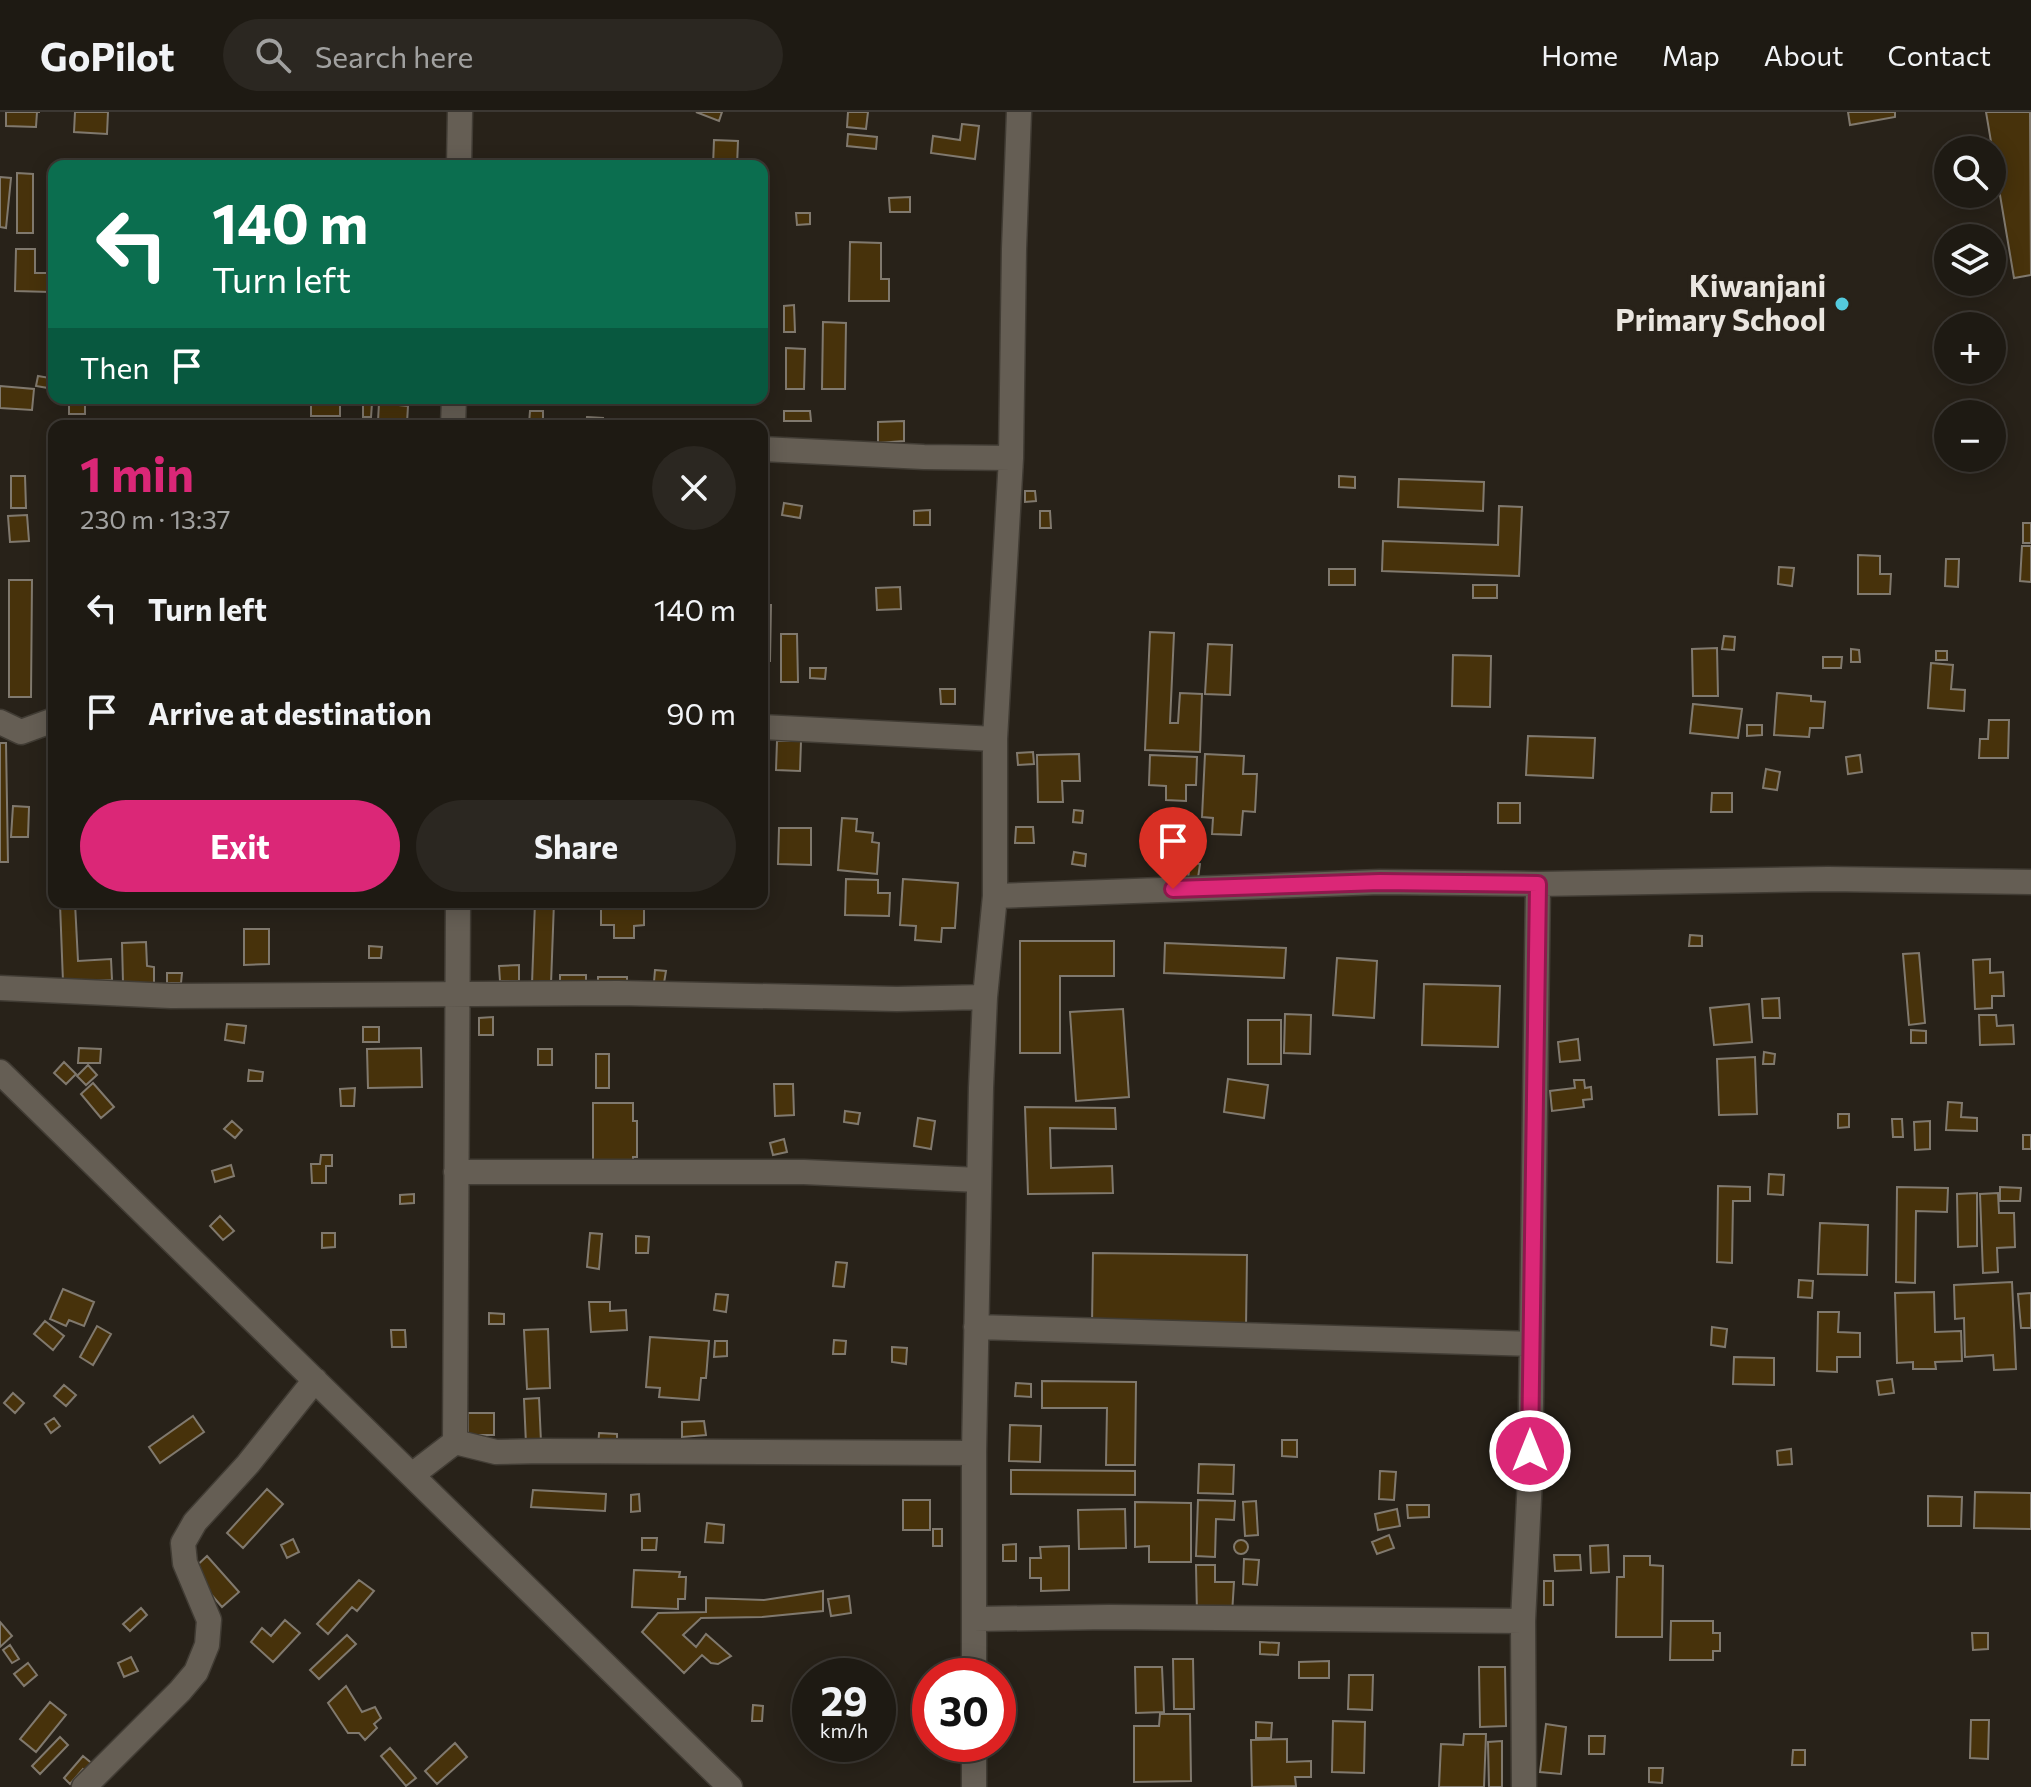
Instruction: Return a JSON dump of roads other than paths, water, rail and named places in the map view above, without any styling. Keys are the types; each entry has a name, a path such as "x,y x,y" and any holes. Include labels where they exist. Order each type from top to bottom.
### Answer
{"street":[{"path":"459,160 460,112"},
{"path":"974,1658 979,1180 985,997 995,896 995,739 1011,458 1019,112"},
{"path":"768,449 1011,458"},
{"path":"0,722 21,732 48,722"},
{"path":"768,727 995,739"},
{"path":"995,896 1380,882 1538,884 1828,879 2031,882"},
{"path":"1524,1787 1523,1621 1530,1478 1538,884"},
{"path":"455,1442 458,908"},
{"path":"0,988 171,996 618,993 897,999 985,997"},
{"path":"0,1072 730,1787"},
{"path":"456,1172 804,1172 979,1180"},
{"path":"976,1327 1531,1344"},
{"path":"84,1787 196,1672 207,1645 209,1620 185,1563 183,1543 195,1522 248,1464 315,1380"},
{"path":"455,1442 508,1454 543,1451 974,1453"},
{"path":"412,1475 455,1442"},
{"path":"974,1619 1124,1617 1523,1621"},
{"path":"974,1762 974,1787"}],"place":[{"name":"Kiwanjani Primary School","path":"1842,304"}]}
